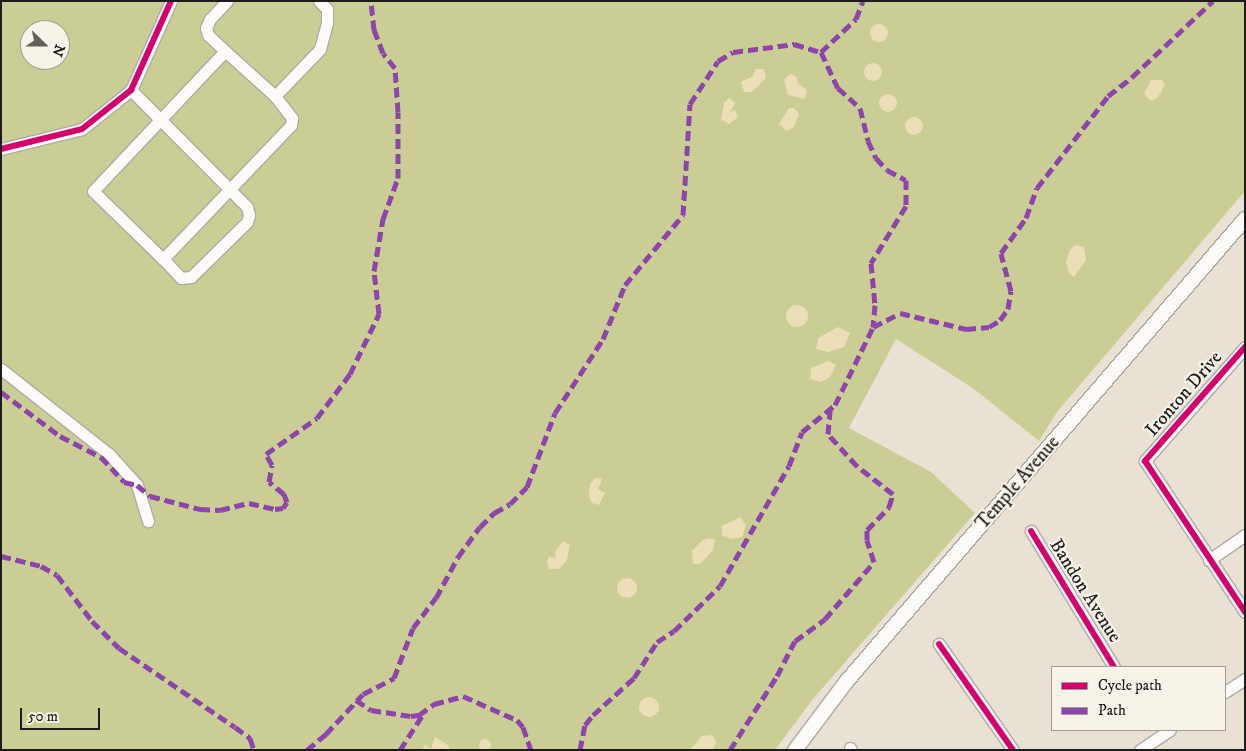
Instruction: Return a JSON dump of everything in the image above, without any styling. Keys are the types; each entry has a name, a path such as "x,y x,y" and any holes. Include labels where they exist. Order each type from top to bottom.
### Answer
{"main road":[{"name":"Temple Avenue","path":"795,750 846,682 1245,219"}],"street":[{"path":"1,149 82,129 132,90 171,1"},
{"path":"163,259 291,125 292,118 275,96 208,35 206,28 210,18 227,1"},
{"path":"275,96 320,48 327,23 327,9 319,1"},
{"path":"132,90 163,118 247,207 246,222 191,277 181,278 93,191 163,118 225,51"},
{"name":"Ironton Drive","path":"1209,560 1146,461 1245,347"},
{"path":"1,369 109,454 137,485 148,521"},
{"name":"Bandon Avenue","path":"1030,531 1113,666"},
{"path":"1245,535 1209,560 1245,612"},
{"path":"939,644 1013,750"},
{"path":"1226,691 1245,678"},
{"path":"1140,750 1156,734"}],"green space":[{"path":"1,1 1245,1 1245,191 1057,412 1039,441 974,389 896,339 849,428 931,472 975,513 813,699 775,750 1,750"}],"sand":[{"path":"879,24 885,27 888,33 885,39 879,42 873,39 870,33 873,27"},
{"path":"869,63 877,63 882,68 880,79 869,81 864,76 864,68"},
{"path":"756,69 764,69 766,78 752,92 744,92 741,82 753,76"},
{"path":"790,74 796,76 798,84 807,90 805,99 788,95 784,80"},
{"path":"1151,80 1162,80 1165,85 1158,97 1151,101 1144,94"},
{"path":"888,94 894,97 897,103 894,109 888,112 882,109 879,103 882,97"},
{"path":"729,98 735,103 730,112 735,110 738,117 729,124 721,119 724,103"},
{"path":"789,108 794,108 799,114 794,127 787,131 779,124"},
{"path":"910,117 918,117 923,122 921,133 910,135 905,130 905,122"},
{"path":"1075,245 1084,247 1086,260 1074,277 1069,273 1066,262 1070,250"},
{"path":"793,305 801,305 808,312 808,320 801,327 793,327 786,320 786,312"},
{"path":"838,327 850,333 844,347 828,352 816,349 818,338"},
{"path":"829,361 836,365 830,377 821,382 810,379 811,368"},
{"path":"595,478 602,479 598,489 605,493 599,505 592,503 589,497 590,484"},
{"path":"740,517 746,525 742,537 732,539 722,535 722,526"},
{"path":"709,538 715,540 713,550 700,564 693,564 692,551 703,540"},
{"path":"563,541 570,545 567,560 559,569 549,569 547,561 549,557 556,558 555,552"},
{"path":"623,578 631,578 637,584 637,592 631,598 623,598 617,592 617,584"},
{"path":"649,697 656,700 659,707 656,714 649,717 642,714 639,707 642,700"},
{"path":"712,735 716,742 713,750 690,750 702,736"},
{"path":"435,737 449,746 450,750 422,750 425,745 431,749"},
{"path":"483,739 487,739 491,745 487,751 483,751 479,747 479,743"}],"marked path":[{"path":"1,392 60,436 101,457 124,482 137,485 150,496 200,509 220,510 249,503 275,509 283,508 287,502 284,494 269,482 272,465 266,454 317,418 350,374 379,314 374,271 383,219 398,178 398,112 395,68 383,53 374,30 371,1"},
{"path":"821,52 856,19 863,1"},
{"path":"580,750 585,725 593,715 634,678 657,642 674,631 720,586 789,466 802,432 835,405 873,327 900,313 966,329 989,327 1000,320 1008,309 1011,291 1001,253 1026,218 1037,188 1108,96 1132,77 1213,1"},
{"path":"307,750 326,734 363,694 394,678 413,628 436,598 458,557 480,527 494,513 510,504 527,487 555,413 603,339 625,285 683,215 690,104 718,61 733,52 794,44 821,52 838,88 860,108 868,141 876,158 887,170 906,180 906,206 871,263 875,305 873,327"},
{"path":"730,750 777,676 795,641 825,619 874,562 867,540 867,530 889,507 893,494 857,466 828,434 830,410"},
{"path":"1,556 41,566 57,575 92,621 119,648 250,738 254,750"},
{"path":"356,700 371,710 411,716 419,715 434,704 463,696 517,720 523,727 531,750"},
{"path":"400,750 425,711"}],"cycle path":[{"path":"1,149 82,129 131,90 171,1"},
{"path":"1245,347 1145,461 1245,612"},
{"path":"1031,531 1113,666"},
{"path":"939,644 1013,750"}]}
